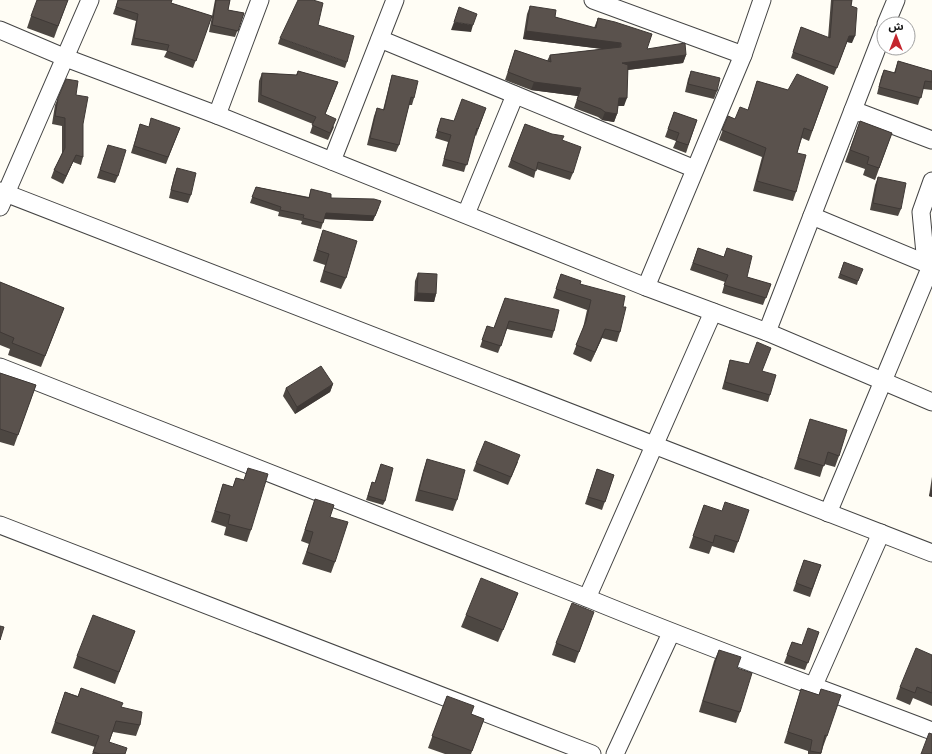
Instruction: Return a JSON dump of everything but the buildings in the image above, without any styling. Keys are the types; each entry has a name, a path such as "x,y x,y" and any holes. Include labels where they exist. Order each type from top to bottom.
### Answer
{"street":[{"path":"90,0 66,58 2,197 654,445 932,553"},
{"path":"217,115 258,0"},
{"path":"332,161 395,0"},
{"path":"593,0 743,55"},
{"path":"646,287 743,55 762,0"},
{"path":"889,16 896,0"},
{"path":"0,30 66,58 217,115 646,287 767,332 932,402"},
{"path":"380,40 696,169"},
{"path":"767,332 876,51"},
{"path":"466,214 515,95"},
{"path":"853,110 932,140"},
{"path":"828,512 930,265 921,212 932,181"},
{"path":"812,216 930,265"},
{"path":"587,598 713,312"},
{"path":"0,367 671,632 932,731"},
{"path":"0,526 592,754"},
{"path":"814,685 881,533"},
{"path":"615,754 671,632"}]}
